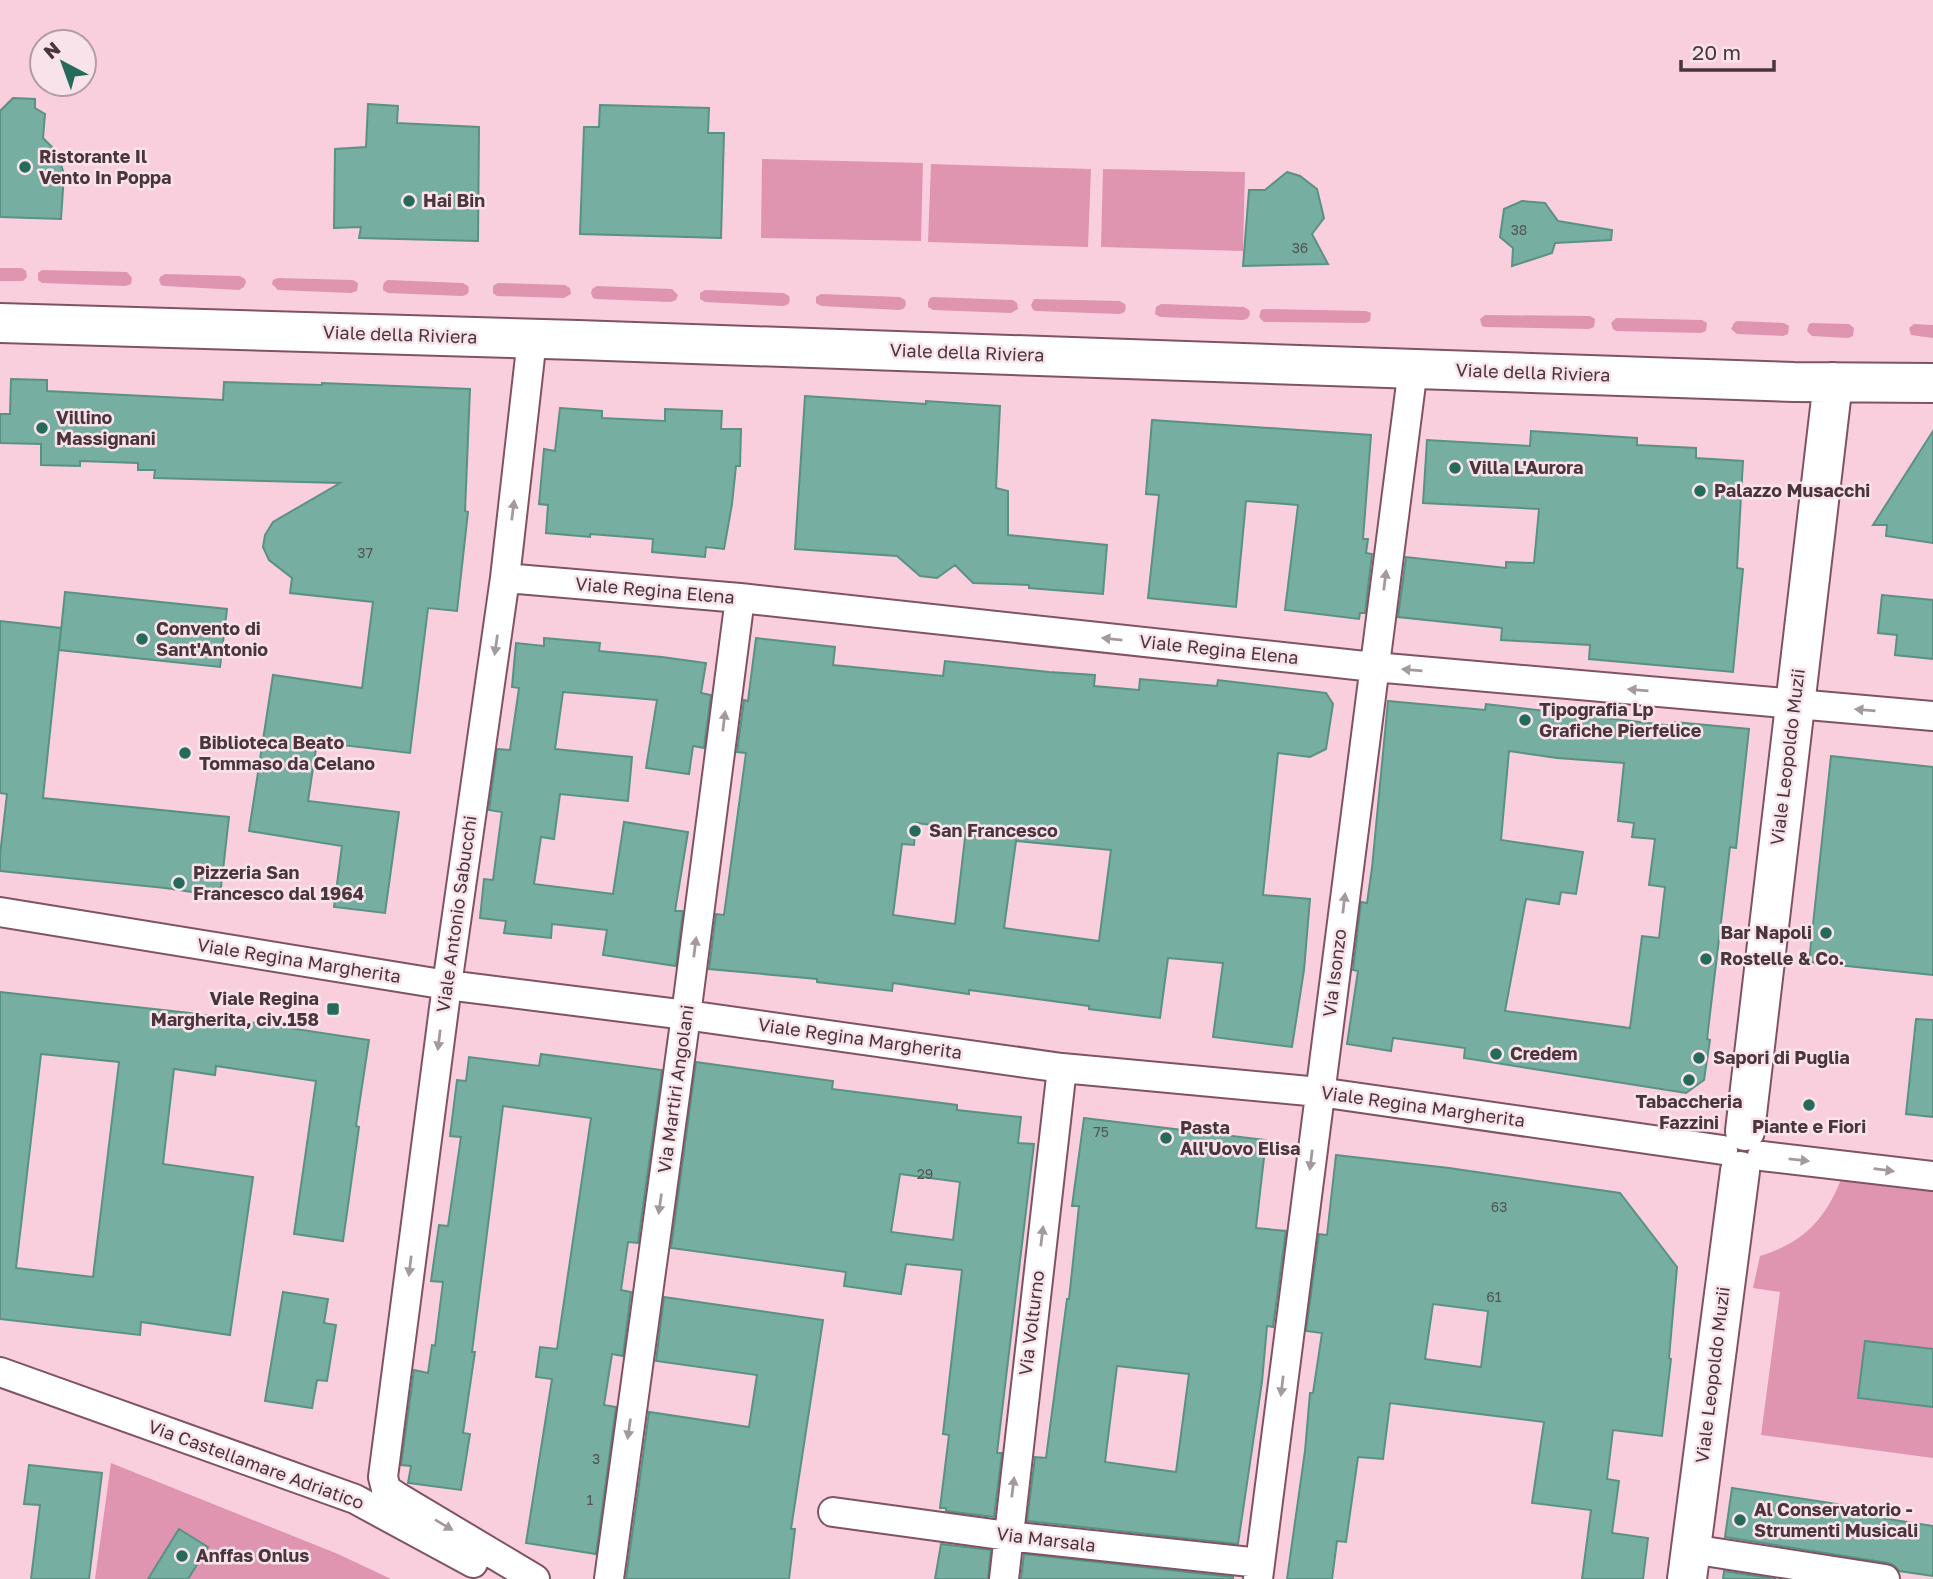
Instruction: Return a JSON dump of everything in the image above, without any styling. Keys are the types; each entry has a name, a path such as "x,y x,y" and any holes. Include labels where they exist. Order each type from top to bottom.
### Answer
{"street":[{"name":"Viale della Riviera","path":"0,323 1833,382 1933,383"},
{"name":"Viale Antonio Sabucchi","path":"532,339 505,578 447,985 383,1477 386,1489 535,1579"},
{"name":"Via Isonzo","path":"1259,1571 1413,368"},
{"name":"Viale Leopoldo Muzii","path":"1689,1564 1742,1152 1833,382"},
{"name":"Viale Regina Elena","path":"505,578 740,598 1374,667 1933,716"},
{"name":"Via Martiri Angolani","path":"609,1579 740,598"},
{"name":"Viale Regina Margherita","path":"0,912 447,985 686,1015 1062,1068 1319,1092 1742,1152 1933,1176"},
{"name":"Via Volturno","path":"1004,1579 1062,1068"},
{"name":"Via Castellamare Adriatico","path":"0,1372 355,1499 502,1579"},
{"name":"Via Marsala","path":"833,1512 1259,1571"},
{"path":"1689,1564 1885,1579"}],"shaded area":[{"path":"762,159 923,163 921,241 761,238"},
{"path":"931,164 1091,169 1088,247 928,242"},
{"path":"1103,169 1245,172 1243,251 1101,247"},
{"path":"0,268 22,268 27,277 23,281 0,281"},
{"path":"42,270 127,272 132,278 131,284 125,286 42,283 38,280 38,273"},
{"path":"165,274 240,276 246,282 239,290 165,286 161,285 159,280"},
{"path":"273,280 353,280 358,283 357,291 351,293 278,290 272,284"},
{"path":"388,280 463,283 468,286 469,292 462,296 388,293 383,290"},
{"path":"498,283 565,285 570,288 571,294 564,298 497,296 493,293 493,286"},
{"path":"597,286 672,289 678,295 676,300 671,302 596,299 591,293"},
{"path":"705,290 784,293 789,296 790,302 783,306 705,302 700,299 700,293"},
{"path":"821,294 900,297 905,300 906,306 899,310 821,306 816,303 816,297"},
{"path":"933,297 1013,300 1018,309 1011,313 933,310 928,307 928,302"},
{"path":"1034,299 1120,301 1126,308 1119,314 1036,311 1031,305"},
{"path":"1161,304 1244,307 1250,314 1243,320 1160,317 1155,314 1156,307"},
{"path":"1264,309 1371,313 1370,321 1365,323 1264,322 1259,317"},
{"path":"1485,315 1590,316 1595,319 1594,327 1589,329 1485,327 1480,319"},
{"path":"1616,318 1702,320 1707,323 1706,331 1701,333 1616,331 1611,323"},
{"path":"1737,321 1784,323 1789,326 1788,334 1737,334 1731,329"},
{"path":"1812,323 1849,324 1854,328 1853,336 1812,336 1807,331"},
{"path":"1914,324 1933,325 1933,338 1911,335 1909,328"},
{"path":"1843,1174 1933,1187 1933,1458 1761,1435 1780,1292 1753,1288 1760,1256 1802,1236 1822,1216"},
{"path":"111,1463 338,1554 391,1579 95,1579"}],"building":[{"path":"13,98 35,99 35,108 45,114 43,138 57,152 64,174 61,219 0,217 0,111"},
{"path":"368,104 398,106 397,123 479,127 478,241 359,238 361,227 334,228 335,149 366,147"},
{"path":"600,105 709,108 708,133 724,133 721,238 580,234 584,127 599,127"},
{"path":"1287,172 1300,176 1317,189 1324,218 1312,234 1328,264 1243,266 1249,190 1265,190"},
{"path":"1522,201 1545,203 1558,221 1612,230 1611,240 1555,243 1552,253 1512,266 1513,248 1500,237 1504,209"},
{"path":"11,379 47,380 47,391 223,400 224,382 470,389 465,511 468,512 457,611 428,608 410,753 317,742 308,801 399,812 385,913 334,907 342,846 249,831 273,675 362,688 373,602 290,593 292,578 269,560 263,547 265,535 273,522 340,483 154,478 155,470 138,470 138,463 80,461 80,466 41,465 41,444 0,443 0,414 10,414"},
{"path":"805,396 1000,406 996,488 1008,491 1008,535 1107,545 1103,594 1029,588 1029,585 973,583 955,565 937,578 920,576 897,556 795,549"},
{"path":"560,408 602,411 602,418 665,421 665,409 722,411 721,429 741,429 740,466 736,466 724,549 706,547 705,557 652,552 653,539 546,533 548,505 539,504 544,449 555,451"},
{"path":"1152,420 1371,435 1363,539 1368,539 1366,553 1372,554 1365,613 1360,613 1359,619 1285,610 1298,505 1246,501 1236,607 1148,598 1159,495 1146,494"},
{"path":"1531,431 1637,438 1637,445 1696,448 1696,458 1743,461 1737,568 1743,569 1733,672 1589,659 1590,645 1501,640 1502,628 1398,617 1406,557 1506,568 1506,562 1534,563 1539,509 1423,503 1427,440 1530,446"},
{"path":"1933,431 1933,543 1886,536 1887,525 1873,525"},
{"name":"Convento di Sant'Antonio","path":"65,592 227,609 220,667 59,650"},
{"path":"1882,595 1933,600 1933,659 1895,655 1897,635 1878,633"},
{"path":"0,621 61,628 43,798 229,817 220,896 0,871 7,794 0,793"},
{"path":"544,638 600,643 599,651 706,663 701,693 711,695 704,748 693,746 689,774 646,768 657,700 563,692 555,749 632,757 628,801 560,794 554,839 541,837 534,884 613,894 624,822 688,832 675,911 683,911 676,966 603,955 607,930 552,924 551,938 504,933 506,921 480,918 484,879 493,880 502,812 489,810 497,749 510,750 519,688 512,687 516,643 544,646"},
{"path":"756,638 835,647 833,665 943,676 945,661 1095,675 1094,686 1139,690 1140,679 1217,686 1218,680 1326,693 1333,704 1326,749 1310,757 1278,753 1263,895 1310,899 1304,970 1292,1047 1213,1037 1223,963 1168,958 1160,1018 969,990 969,994 893,983 892,991 817,982 817,979 709,969 716,914 724,915 746,753 737,752 744,700 748,701","holes":["916,823 966,829 955,924 893,915 902,844 914,845","1016,841 1111,850 1099,941 1004,928"]},
{"path":"1388,701 1485,710 1486,704 1674,726 1675,722 1749,729 1736,848 1730,847 1704,1080 1686,1093 1464,1058 1465,1048 1393,1038 1391,1051 1347,1044 1358,971 1353,970 1361,902 1367,903","holes":["1509,751 1624,763 1618,821 1634,823 1632,837 1655,839 1649,885 1665,887 1659,938 1642,936 1630,1028 1505,1011 1526,899 1559,904 1561,892 1576,894 1583,852 1501,840"]},
{"path":"1831,756 1933,767 1933,975 1809,962"},
{"path":"0,992 190,1013 369,1040 343,1241 294,1234 316,1081 216,1066 215,1075 174,1069 163,1164 253,1177 230,1335 141,1322 140,1335 0,1319","holes":["41,1054 119,1062 93,1277 16,1268"]},
{"path":"1916,1019 1933,1020 1933,1117 1906,1114"},
{"path":"541,1054 662,1070 638,1243 628,1242 621,1290 631,1292 623,1356 612,1354 604,1405 616,1407 596,1554 526,1543 552,1379 536,1377 540,1347 557,1349 591,1118 503,1106 463,1433 470,1434 461,1490 408,1483 411,1466 401,1465 414,1370 428,1373 432,1345 435,1346 443,1282 431,1281 439,1225 448,1226 461,1137 450,1136 457,1080 466,1081 469,1057 539,1066"},
{"path":"696,1062 833,1081 832,1089 957,1105 957,1110 1021,1117 1018,1143 1034,1144 997,1453 1002,1453 994,1517 940,1508 949,1435 943,1434 962,1270 906,1264 901,1294 844,1286 846,1272 671,1248","holes":["900,1174 960,1182 953,1240 891,1232"]},
{"path":"1084,1118 1266,1140 1256,1228 1286,1231 1273,1327 1267,1326 1262,1382 1238,1544 1027,1521 1035,1457 1046,1458 1069,1299 1079,1206 1072,1206","holes":["1117,1366 1189,1374 1176,1472 1105,1462"]},
{"path":"1336,1155 1449,1168 1620,1193 1677,1267 1671,1359 1662,1436 1613,1430 1607,1479 1619,1481 1612,1533 1648,1538 1643,1579 1582,1579 1591,1510 1532,1503 1544,1422 1390,1403 1383,1459 1358,1457 1346,1542 1337,1541 1332,1579 1287,1579 1305,1451 1310,1393 1313,1393 1322,1333 1306,1331 1319,1234 1327,1235","holes":["1433,1304 1488,1311 1481,1367 1425,1359"]},
{"path":"283,1292 328,1299 324,1323 336,1325 327,1381 317,1380 312,1408 265,1401"},
{"path":"664,1297 823,1320 791,1529 795,1529 789,1579 626,1579 649,1412 749,1427 757,1375 656,1361"},
{"path":"1865,1341 1933,1349 1933,1407 1858,1398"},
{"path":"29,1465 102,1473 89,1579 31,1579 40,1505 24,1504"},
{"path":"1732,1488 1857,1507 1856,1514 1933,1526 1933,1576 1899,1571 1888,1563 1725,1537"},
{"name":"Anffas Onlus","path":"179,1529 208,1547 188,1579 148,1579"},
{"path":"941,1544 991,1550 988,1579 935,1579"},
{"path":"1024,1554 1233,1577 1233,1579 1021,1579"},
{"path":"1724,1571 1776,1579 1723,1579"}],"place":[{"name":"Ristorante Il Vento In Poppa","path":"25,167"},
{"name":"Hai Bin","path":"409,201"},
{"name":"Villino Massignani","path":"42,428"},
{"name":"Villa L'Aurora","path":"1455,468"},
{"name":"Palazzo Musacchi","path":"1700,491"},
{"name":"Convento di Sant'Antonio","path":"142,639"},
{"name":"Tipografia Lp Grafiche Pierfelice","path":"1525,720"},
{"name":"Biblioteca Beato Tommaso da Celano","path":"185,753"},
{"name":"San Francesco","path":"915,831"},
{"name":"Pizzeria San Francesco dal 1964","path":"179,883"},
{"name":"Bar Napoli","path":"1826,933"},
{"name":"Rostelle & Co.","path":"1706,959"},
{"name":"Viale Regina Margherita, civ.158","path":"333,1009"},
{"name":"Credem","path":"1496,1054"},
{"name":"Sapori di Puglia","path":"1699,1058"},
{"name":"Tabaccheria Fazzini","path":"1689,1080"},
{"name":"Piante e Fiori","path":"1809,1105"},
{"name":"Pasta All'Uovo Elisa","path":"1166,1138"},
{"name":"Al Conservatorio - Strumenti Musicali","path":"1740,1520"},
{"name":"Anffas Onlus","path":"182,1556"}]}
